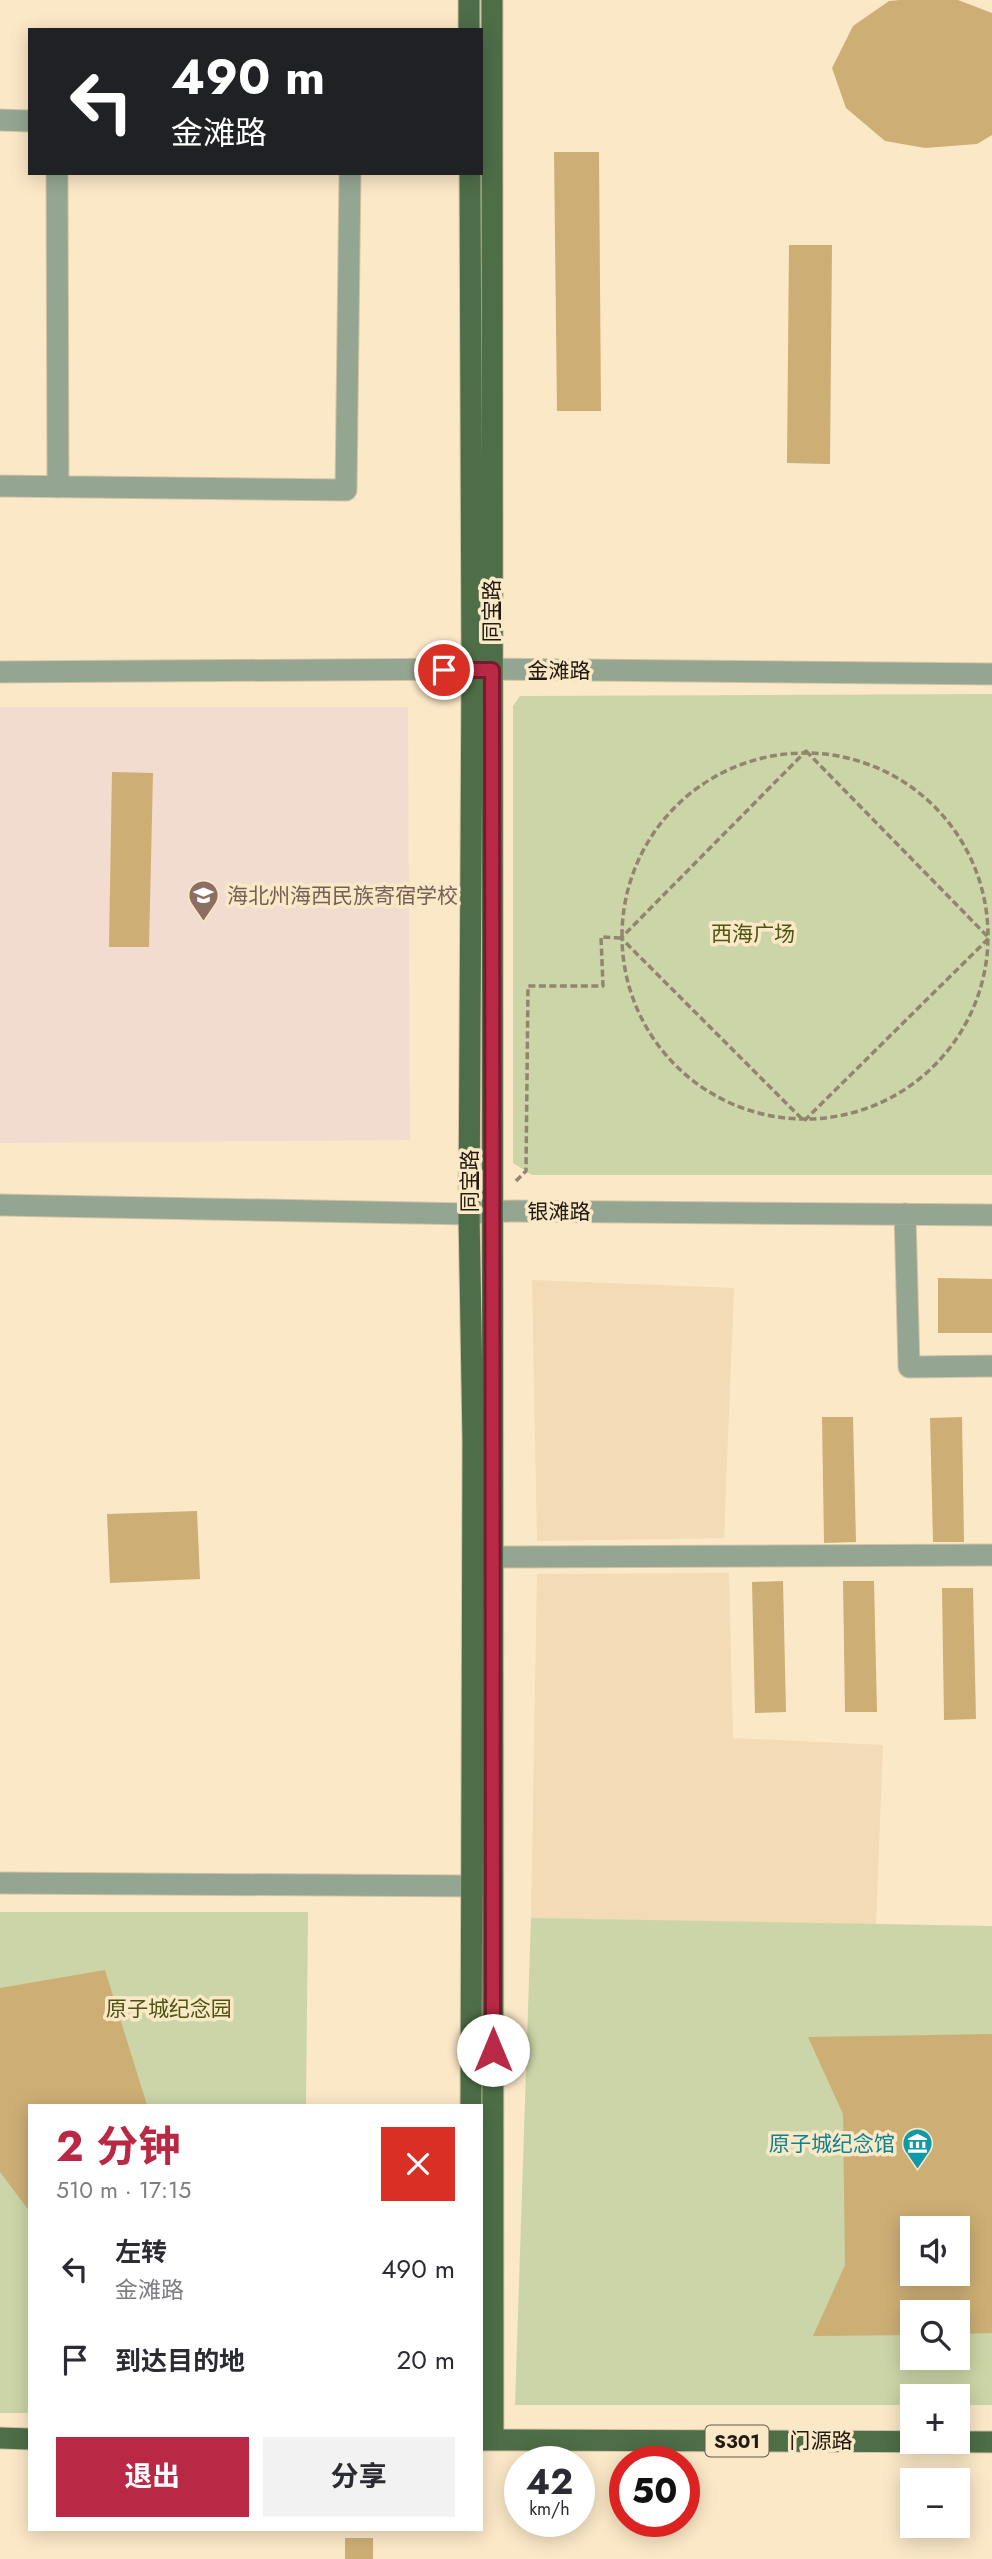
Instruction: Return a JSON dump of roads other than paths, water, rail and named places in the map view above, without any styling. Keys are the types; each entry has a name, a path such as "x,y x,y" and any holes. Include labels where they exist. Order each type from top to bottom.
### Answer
{"main road":[{"path":"469,0 470,28"},
{"name":"同宝路","path":"487,2440 482,1885 469,1214 482,670 492,0"},
{"name":"同宝路","path":"470,175 493,1211 493,1557 482,1885 471,2104"},
{"path":"0,2438 28,2439"},
{"name":"门源路","path":"487,2440 992,2442"}],"street":[{"path":"0,120 28,121"},
{"path":"57,175 58,486"},
{"path":"0,486 346,491 350,175"},
{"name":"金滩路","path":"0,672 482,670 992,674"},
{"name":"银滩路","path":"0,1205 469,1214 493,1211 992,1215"},
{"path":"905,1214 909,1367 992,1366"},
{"path":"493,1557 992,1555"},
{"path":"0,1883 482,1885"}],"place":[{"name":"海北州海西民族寄宿学校","path":"204,923"},
{"name":"原子城纪念馆","path":"918,2171"}],"park label":[{"name":"西海广场","path":"753,934"},
{"name":"原子城纪念园","path":"169,2009"}]}
